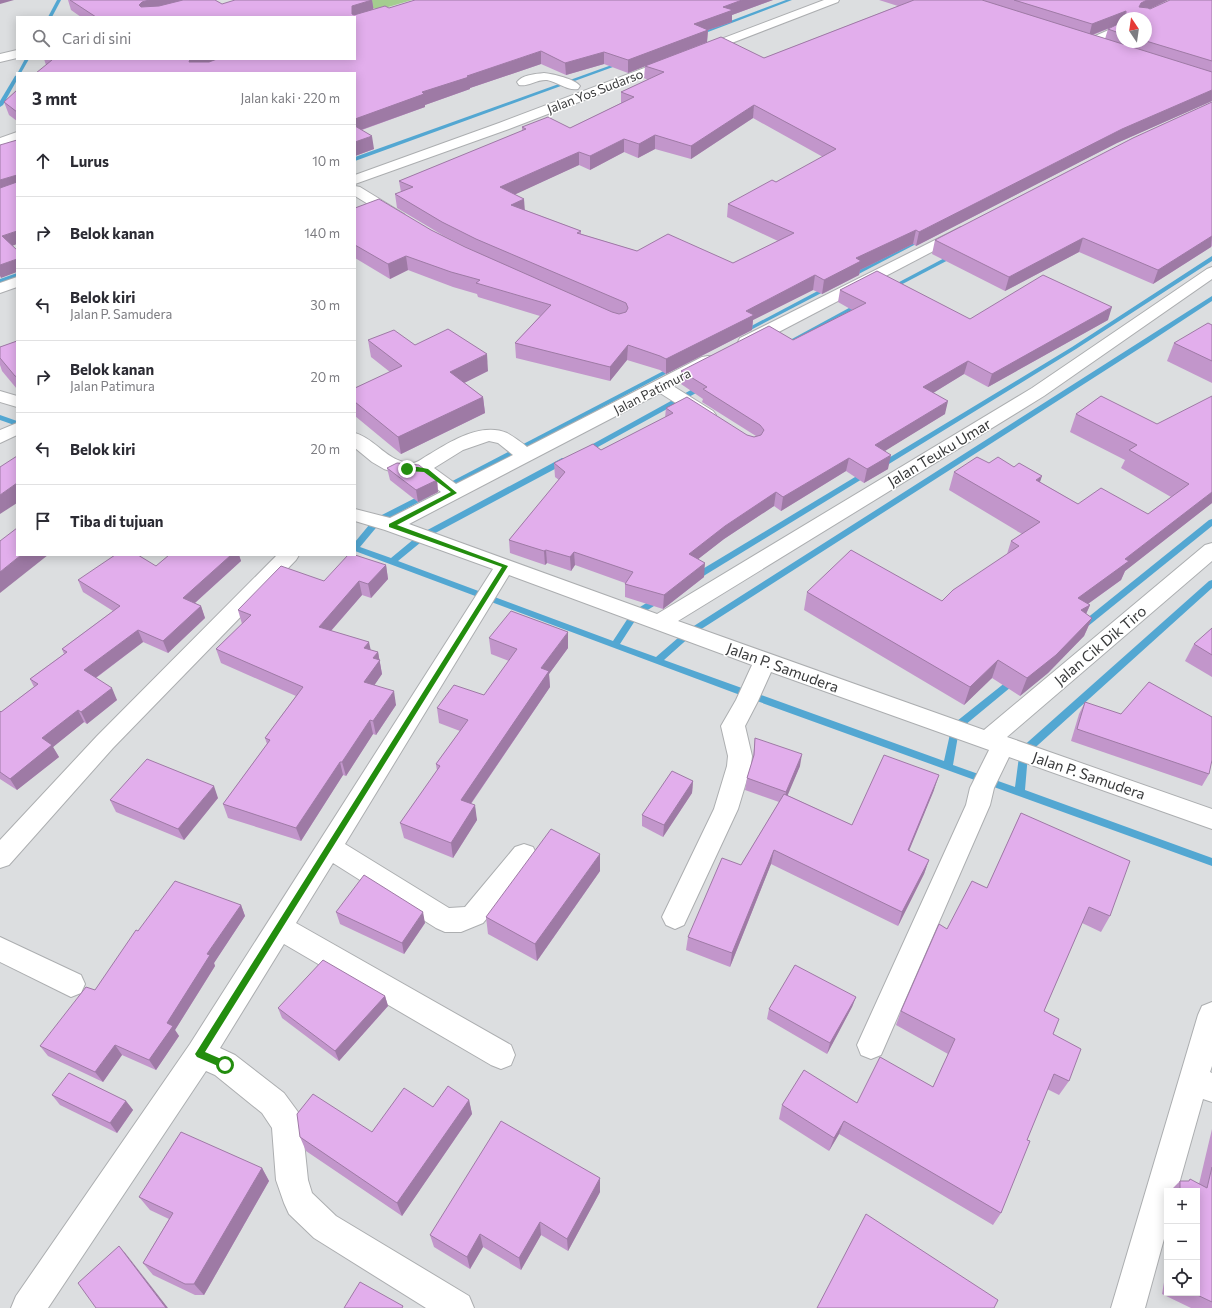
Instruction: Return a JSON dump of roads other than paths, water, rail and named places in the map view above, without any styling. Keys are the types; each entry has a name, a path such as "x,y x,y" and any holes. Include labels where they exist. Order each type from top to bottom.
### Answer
{"street":[{"path":"683,45 803,0"},
{"name":"Jalan Yos Sudarso","path":"356,180 532,115 834,0"},
{"path":"1088,43 1116,30"},
{"path":"1074,38 1102,47"},
{"name":"Jalan Yos Sudarso","path":"607,74 627,66"},
{"path":"523,82 536,77 545,76 574,86"},
{"name":"Jalan Yos Sudarso","path":"558,92 587,81"},
{"path":"514,108 532,115"},
{"path":"0,142 16,136"},
{"path":"356,191 413,225"},
{"name":"Jalan Patimura","path":"392,525 971,226"},
{"name":"Jalan Teuku Umar","path":"660,622 1038,392 1212,272"},
{"path":"0,288 16,282"},
{"path":"661,386 720,423"},
{"path":"0,396 16,402"},
{"path":"0,437 16,429"},
{"path":"418,469 466,442 490,435 497,436 505,440 527,456"},
{"path":"356,440 379,458 391,465 399,468 426,471 455,493"},
{"name":"Jalan P. Samudera","path":"356,515 392,525 1212,819"},
{"name":"Jalan Cik Dik Tiro","path":"996,742 1212,550"},
{"path":"0,857 105,742 288,556"},
{"path":"28,1308 200,1054 505,566"},
{"path":"675,917 726,809 739,766 740,756 733,726 765,660"},
{"path":"871,1045 980,797 996,742"},
{"path":"329,847 445,920 461,920 474,916 524,855"},
{"path":"279,927 501,1055"},
{"path":"0,949 71,984"},
{"path":"1128,1308 1203,1084 1212,1015"},
{"path":"200,1054 225,1065 248,1083 273,1103 287,1123 292,1180 300,1203 325,1227 457,1308"}],"waterway":[{"path":"51,16 59,0"},
{"path":"698,34 790,0"},
{"path":"20,72 26,60"},
{"path":"356,159 622,63"},
{"path":"0,105 16,78"},
{"path":"849,277 913,244"},
{"path":"889,289 954,255"},
{"path":"881,465 1074,348 1212,258"},
{"path":"0,281 16,275"},
{"path":"743,332 829,287"},
{"path":"657,661 689,633 1146,342 1212,298"},
{"path":"782,346 860,304"},
{"path":"443,488 675,367"},
{"path":"584,451 703,387"},
{"path":"0,417 16,424"},
{"path":"392,562 423,536 565,460"},
{"path":"694,578 868,473"},
{"path":"356,546 377,521 426,496"},
{"path":"1084,625 1212,522"},
{"path":"356,548 392,562"},
{"path":"392,562 657,661"},
{"path":"1020,792 1023,752 1212,583"},
{"path":"615,645 635,614 659,599"},
{"path":"657,661 1212,862"},
{"path":"948,766 955,728 1014,680"}]}
